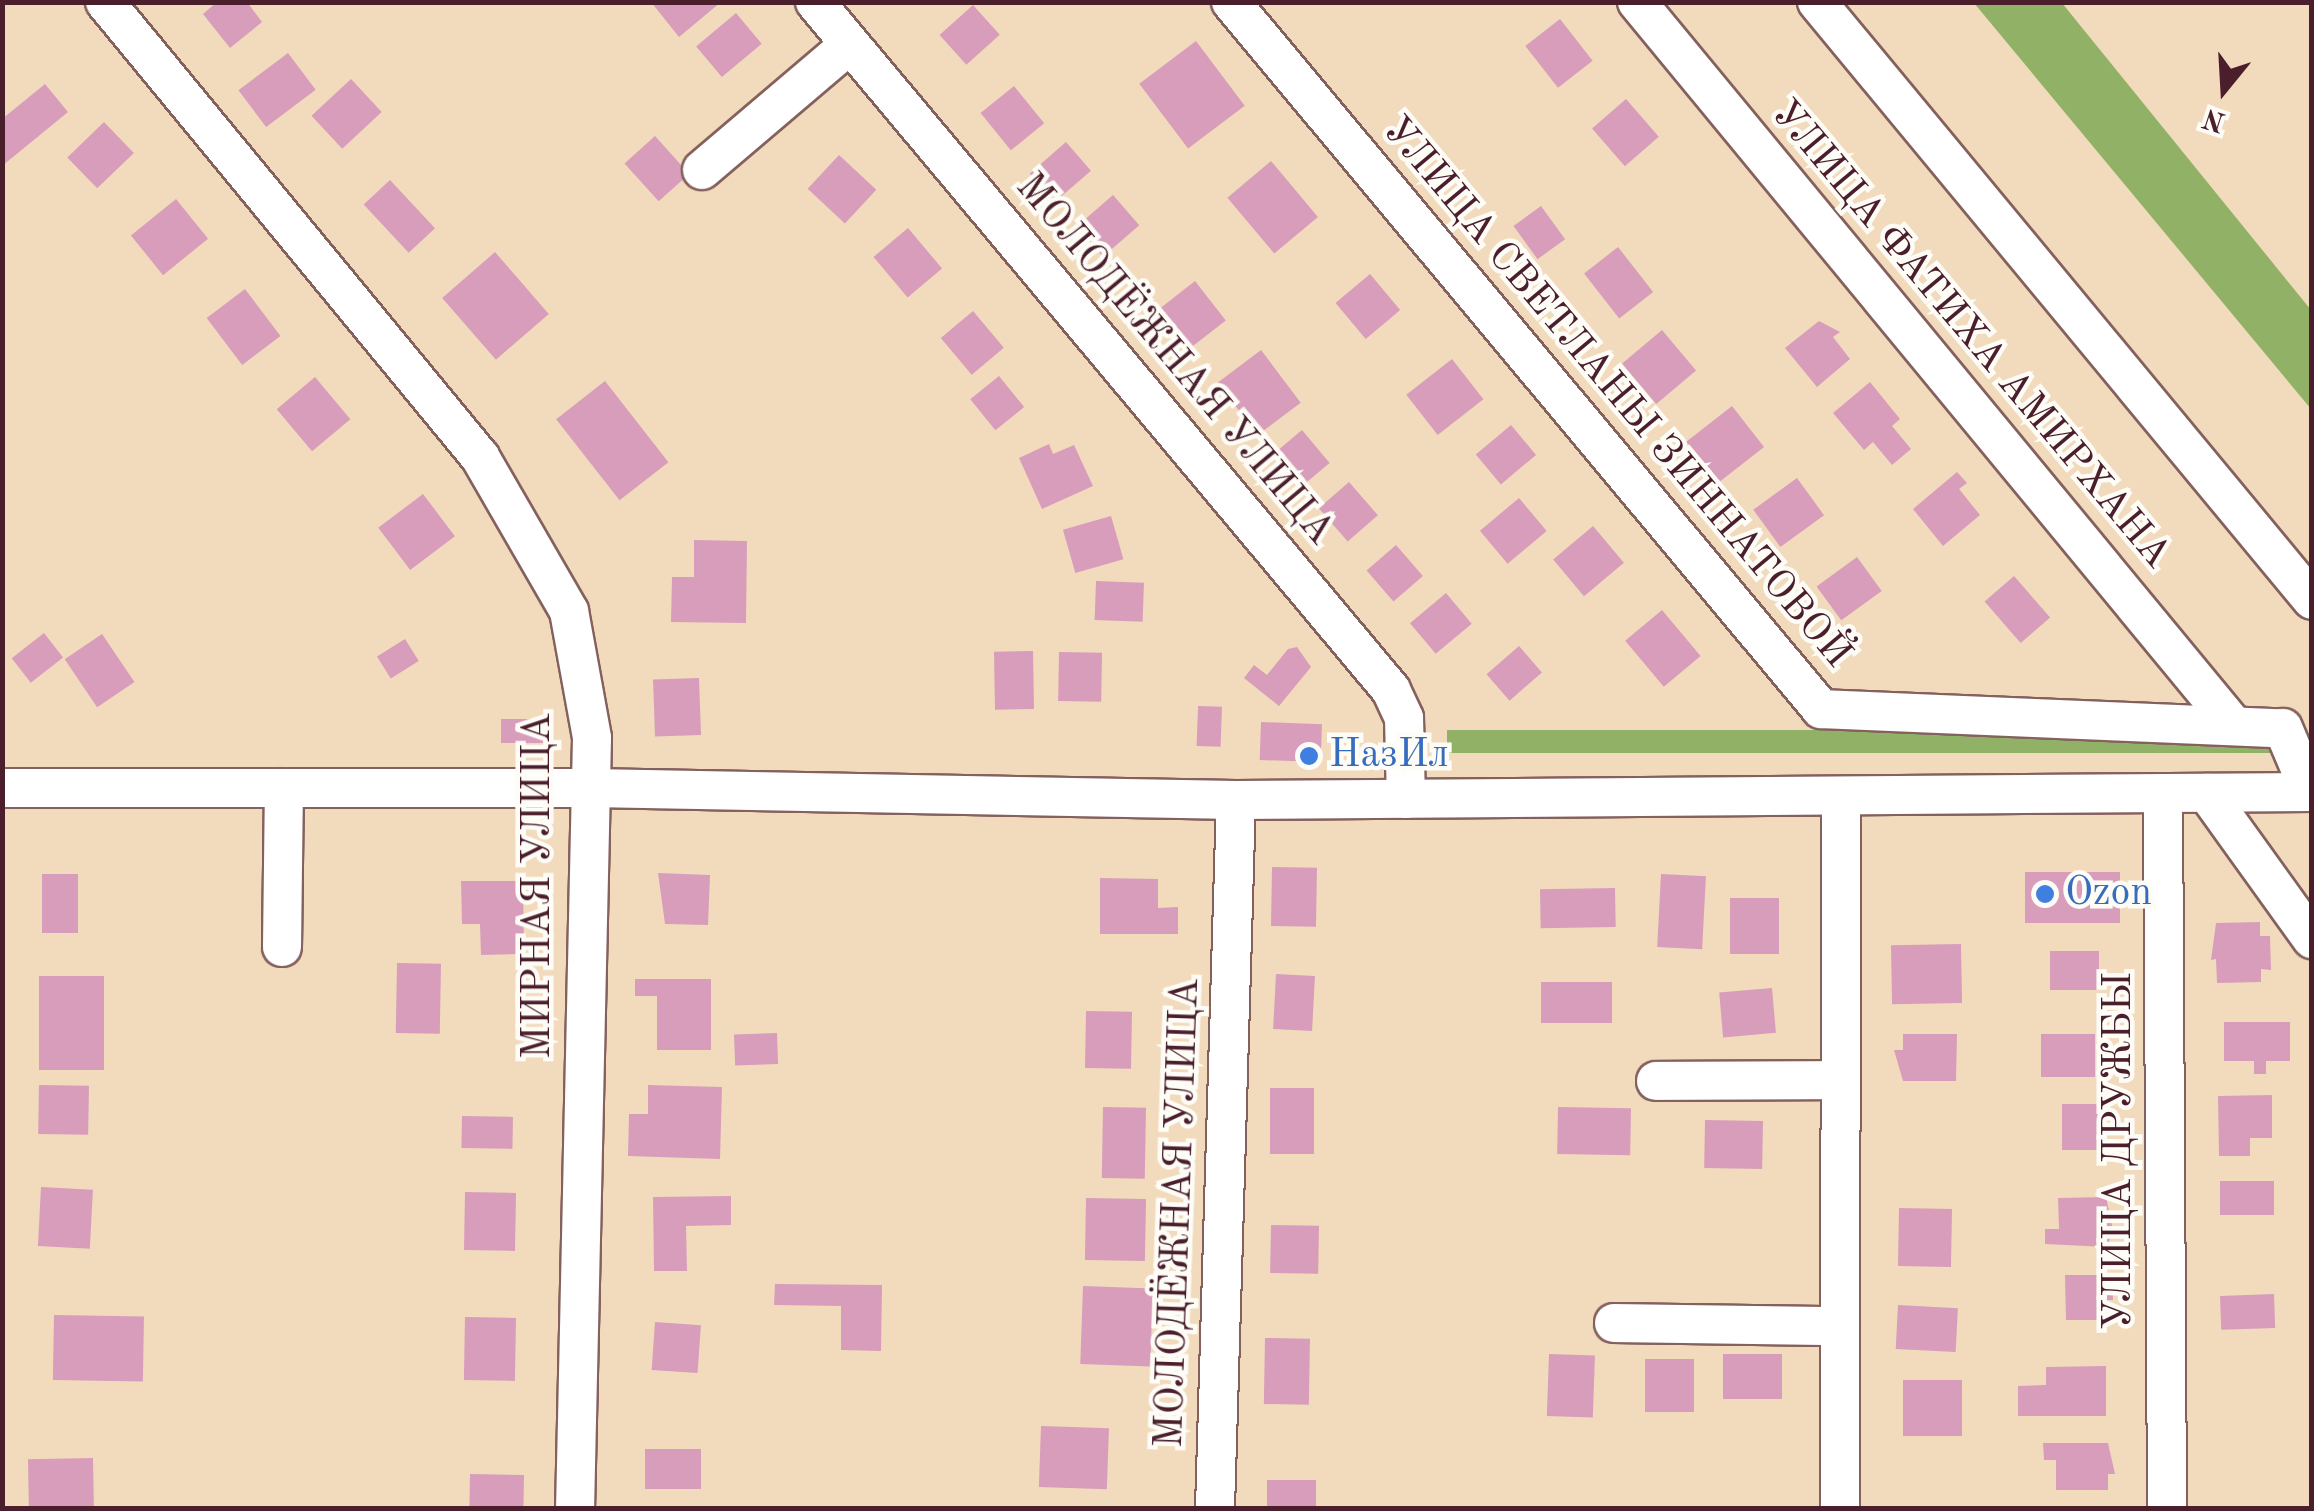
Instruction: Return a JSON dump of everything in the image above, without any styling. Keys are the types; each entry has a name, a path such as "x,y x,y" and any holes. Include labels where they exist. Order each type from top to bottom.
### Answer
{"street":[{"name":"МИРНАЯ УЛИЦА","path":"105,2 480,456 569,611 592,738 575,1508"},
{"name":"МОЛОДЁЖНАЯ УЛИЦА","path":"815,2 1391,690 1404,718 1406,799"},
{"name":"УЛИЦА СВЕТЛАНЫ ЗИННАТОВОЙ","path":"1231,2 1821,709 2283,728 2311,792"},
{"name":"УЛИЦА ФАТИХА АМИРХАНА","path":"1636,2 2234,726"},
{"path":"1817,2 2312,600"},
{"path":"702,170 850,44"},
{"path":"2,788 591,788 1236,800 2311,792"},
{"path":"282,947 284,788"},
{"name":"УЛИЦА ДРУЖБЫ","path":"2163,793 2167,1508"},
{"path":"2207,793 2312,939"},
{"path":"1840,796 1840,1508"},
{"name":"МОЛОДЁЖНАЯ УЛИЦА","path":"1215,1508 1236,800"},
{"path":"1656,1081 1840,1080"},
{"path":"1614,1322 1840,1326"}],"green space":[{"path":"1974,3 2062,3 2311,310 2311,409"},
{"path":"1447,730 2275,730 2275,753 1447,753"}],"building":[{"path":"217,2 247,2 262,22 230,48 203,14"},
{"path":"651,2 721,2 679,37"},
{"path":"973,5 1000,35 966,65 940,35"},
{"path":"736,13 762,44 722,77 696,46"},
{"path":"1560,19 1593,61 1558,88 1525,46"},
{"path":"1196,41 1245,106 1188,148 1139,84"},
{"path":"288,53 316,90 266,127 238,90"},
{"path":"351,79 382,112 342,149 312,116"},
{"path":"45,84 68,112 2,166 2,119"},
{"path":"1014,86 1044,123 1011,150 981,113"},
{"path":"1626,99 1659,137 1625,166 1592,129"},
{"path":"104,122 134,153 97,188 67,157"},
{"path":"655,136 689,174 659,201 625,163"},
{"path":"1066,142 1091,171 1055,202 1030,173"},
{"path":"839,155 876,190 845,223 808,189"},
{"path":"1271,161 1318,217 1274,254 1227,198"},
{"path":"390,180 435,228 409,253 364,205"},
{"path":"1113,195 1139,225 1103,257 1077,226"},
{"path":"176,199 208,239 163,275 131,236"},
{"path":"1541,206 1565,239 1538,259 1513,226"},
{"path":"908,228 942,269 908,298 874,257"},
{"path":"1618,247 1653,292 1619,318 1584,273"},
{"path":"495,252 549,314 496,360 442,298"},
{"path":"1370,274 1400,310 1366,339 1336,303"},
{"path":"1195,281 1226,320 1192,347 1161,307"},
{"path":"245,289 281,336 242,365 207,318"},
{"path":"973,311 1004,348 972,375 941,338"},
{"path":"1819,321 1840,332 1833,337 1850,359 1817,387 1785,348"},
{"path":"1662,330 1696,371 1656,404 1622,363"},
{"path":"1261,350 1301,403 1258,435 1218,382"},
{"path":"1452,359 1483,399 1438,435 1406,395"},
{"path":"999,376 1024,407 995,430 970,399"},
{"path":"315,377 350,419 312,451 277,409"},
{"path":"605,381 668,462 620,500 556,419"},
{"path":"1870,382 1900,419 1892,426 1911,449 1892,465 1873,442 1864,450 1833,413"},
{"path":"1732,406 1764,447 1718,483 1686,442"},
{"path":"1511,425 1536,455 1501,484 1476,455"},
{"path":"1302,430 1330,463 1302,486 1274,453"},
{"path":"1049,444 1053,454 1074,445 1093,486 1042,509 1019,458"},
{"path":"1957,472 1967,483 1959,489 1980,515 1943,546 1913,509"},
{"path":"1797,478 1824,515 1780,547 1753,510"},
{"path":"1349,482 1378,515 1348,541 1319,508"},
{"path":"423,494 455,536 410,570 378,528"},
{"path":"1519,498 1547,531 1508,564 1480,531"},
{"path":"1111,516 1123,559 1075,573 1063,530"},
{"path":"1593,526 1624,563 1584,596 1553,559"},
{"path":"694,540 747,541 746,623 671,622 672,577 694,577"},
{"path":"1396,545 1423,576 1393,602 1367,571"},
{"path":"1857,557 1882,591 1841,620 1817,586"},
{"path":"2014,576 2050,618 2021,643 1985,602"},
{"path":"1096,581 1144,583 1143,622 1095,620"},
{"path":"1446,593 1472,624 1436,654 1410,623"},
{"path":"1662,610 1701,656 1664,687 1625,641"},
{"path":"44,633 63,657 31,683 12,658"},
{"path":"102,634 134,682 97,707 65,659"},
{"path":"405,639 419,661 391,679 377,656"},
{"path":"1519,646 1542,672 1510,701 1487,674"},
{"path":"1297,647 1311,667 1279,706 1244,678 1254,665 1267,675 1288,649"},
{"path":"1033,651 1034,709 995,710 994,652"},
{"path":"1059,652 1102,653 1101,702 1058,701"},
{"path":"699,678 701,735 655,737 653,680"},
{"path":"1198,706 1222,707 1221,747 1197,746"},
{"path":"501,719 550,719 550,743 501,743"},
{"path":"1261,722 1322,724 1321,762 1260,760"},
{"path":"1272,867 1317,868 1316,927 1271,926"},
{"path":"2025,872 2120,872 2120,923 2025,923"},
{"path":"658,873 710,875 708,925 665,924"},
{"path":"42,874 78,874 78,933 42,933"},
{"path":"1661,874 1706,876 1702,949 1657,947"},
{"path":"1100,878 1158,879 1158,908 1178,907 1178,934 1100,934"},
{"path":"461,881 523,881 524,954 481,955 480,924 462,924"},
{"path":"1615,888 1616,927 1541,928 1540,889"},
{"path":"1730,898 1779,898 1779,954 1730,954"},
{"path":"2260,922 2260,936 2270,936 2271,970 2261,969 2261,982 2217,983 2216,959 2211,960 2216,923"},
{"path":"1961,944 1962,1003 1892,1004 1891,945"},
{"path":"2050,951 2099,951 2099,990 2050,990"},
{"path":"397,963 441,964 440,1034 396,1033"},
{"path":"1276,974 1315,976 1312,1031 1273,1029"},
{"path":"39,976 104,976 104,1070 39,1070"},
{"path":"635,979 711,979 711,1050 657,1050 657,996 635,996"},
{"path":"1541,982 1612,982 1612,1023 1541,1023"},
{"path":"1772,988 1776,1033 1723,1037 1719,993"},
{"path":"1086,1011 1132,1012 1131,1069 1085,1068"},
{"path":"2224,1022 2290,1022 2290,1061 2266,1061 2266,1074 2254,1074 2254,1061 2224,1061"},
{"path":"777,1033 778,1064 735,1065 734,1035"},
{"path":"1903,1034 1957,1034 1956,1081 1903,1081 1894,1050 1903,1050"},
{"path":"2041,1034 2095,1034 2095,1077 2041,1077"},
{"path":"39,1085 89,1086 88,1135 38,1134"},
{"path":"648,1085 722,1087 720,1159 628,1156 629,1114 648,1114"},
{"path":"1270,1088 1314,1088 1314,1154 1270,1154"},
{"path":"2272,1095 2272,1138 2250,1138 2250,1156 2219,1156 2218,1096"},
{"path":"2062,1104 2098,1104 2098,1150 2062,1150"},
{"path":"1103,1107 1146,1108 1145,1179 1102,1178"},
{"path":"1558,1107 1631,1108 1630,1155 1557,1154"},
{"path":"462,1116 513,1117 512,1149 461,1148"},
{"path":"1705,1120 1763,1121 1762,1169 1704,1168"},
{"path":"2220,1181 2274,1181 2274,1215 2220,1215"},
{"path":"41,1187 93,1190 90,1249 38,1246"},
{"path":"465,1192 516,1193 515,1251 464,1250"},
{"path":"731,1196 731,1225 686,1226 687,1271 654,1271 653,1197"},
{"path":"2106,1197 2113,1230 2107,1247 2045,1244 2045,1229 2059,1229 2058,1198"},
{"path":"1086,1198 1146,1199 1145,1261 1085,1260"},
{"path":"1899,1208 1952,1209 1951,1267 1898,1266"},
{"path":"1271,1225 1319,1226 1318,1274 1270,1273"},
{"path":"2065,1275 2102,1275 2102,1282 2113,1282 2113,1300 2102,1300 2102,1320 2066,1320"},
{"path":"775,1284 882,1285 881,1351 841,1350 841,1306 774,1305"},
{"path":"1083,1286 1153,1288 1150,1366 1080,1364"},
{"path":"2274,1294 2275,1328 2221,1330 2220,1296"},
{"path":"1898,1305 1958,1308 1956,1352 1896,1349"},
{"path":"54,1315 144,1317 143,1382 53,1380"},
{"path":"465,1317 516,1318 515,1381 464,1380"},
{"path":"655,1322 701,1325 698,1373 652,1370"},
{"path":"1265,1338 1310,1339 1309,1405 1264,1404"},
{"path":"1549,1354 1595,1356 1593,1418 1547,1416"},
{"path":"1723,1354 1782,1354 1782,1399 1723,1399"},
{"path":"1645,1359 1694,1359 1694,1412 1645,1412"},
{"path":"2106,1366 2106,1416 2018,1416 2018,1386 2046,1385 2046,1367"},
{"path":"1903,1380 1962,1380 1962,1436 1903,1436"},
{"path":"1041,1426 1109,1428 1107,1489 1039,1487"},
{"path":"2043,1443 2108,1443 2115,1474 2108,1474 2108,1490 2056,1490 2056,1460 2044,1460"},
{"path":"645,1449 701,1449 701,1489 645,1489"},
{"path":"93,1458 94,1508 29,1508 28,1459"},
{"path":"470,1474 524,1475 523,1508 469,1508"},
{"path":"1267,1480 1316,1480 1316,1508 1267,1508"}],"place":[{"name":"НазИл","path":"1309,756"},
{"name":"Ozon","path":"2045,894"}]}
